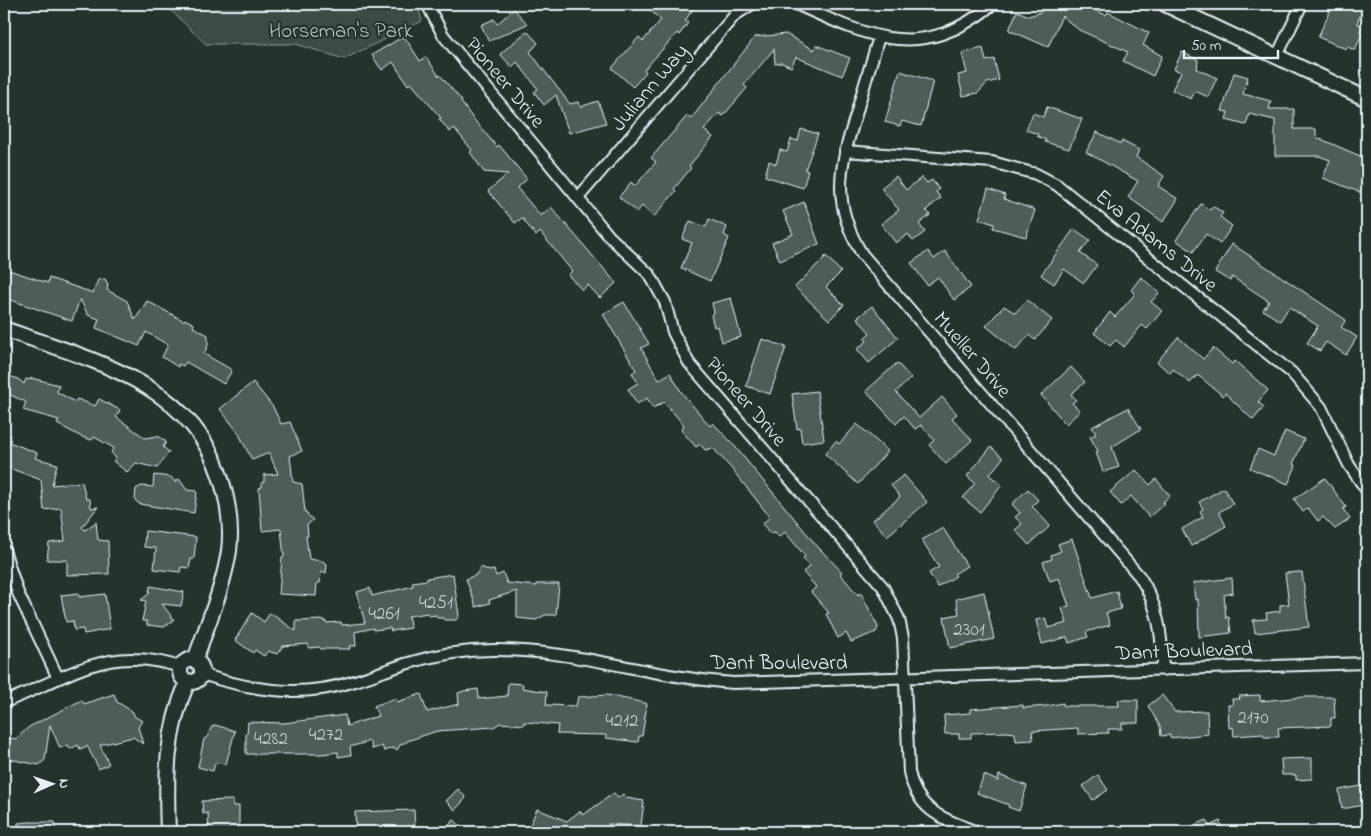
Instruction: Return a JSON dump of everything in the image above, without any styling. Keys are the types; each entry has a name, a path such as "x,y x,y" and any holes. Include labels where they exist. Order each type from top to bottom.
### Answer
{"street":[{"name":"Pioneer Drive","path":"427,4 443,35 610,236 650,275 665,302 673,332 689,363 883,587 899,619 903,638 909,772 912,785 926,808 938,816 977,832"},
{"path":"796,4 860,32 879,37 920,39 941,34 964,24 993,4"},
{"path":"1165,4 1367,98"},
{"path":"1277,56 1302,4"},
{"name":"Juliann Way","path":"578,198 735,15 747,5"},
{"name":"Mueller Drive","path":"879,37 845,151 840,182 841,202 846,222 862,254 1140,577 1157,610 1162,630 1163,670"},
{"name":"Eva Adams Drive","path":"845,151 992,162 1036,174 1058,185 1292,373 1321,407 1359,480 1367,491"},
{"path":"4,329 125,373 144,383 176,406 199,433 217,467 228,509 229,549 219,591 195,660"},
{"path":"1359,480 1367,474"},
{"path":"4,550 18,593 58,678"},
{"name":"Dant Boulevard","path":"202,674 246,687 306,690 337,686 443,655 475,650 509,650 552,654 711,682 734,684 1367,663"},
{"path":"4,702 88,667 120,660 145,660 181,667"},
{"path":"195,660 201,666 202,674 196,680 188,681 181,676 181,667 186,661 195,660"},
{"path":"168,832 168,747 174,714 188,681"}],"green space":[{"name":"Horseman's Park","path":"164,4 417,4 422,21 344,59 296,44 206,44"}],"building":[{"path":"643,4 696,4 685,21 688,23 679,35 677,33 644,70 646,72 633,87 612,68 639,37 643,41 661,20"},
{"path":"1045,4 1080,4 1106,15 1108,12 1149,33 1143,45 1162,56 1153,76 1123,61 1128,52 1079,30 1062,16 1048,47 1009,30 1017,11 1029,16 1041,12"},
{"path":"1333,4 1365,4 1357,23 1363,26 1360,31 1363,32 1355,50 1347,47 1346,49 1318,37"},
{"path":"514,9 527,24 489,41 481,25 494,19 497,24"},
{"path":"527,31 538,43 530,52 570,104 578,102 580,107 598,101 606,123 569,133 556,95 544,105 534,92 538,89 517,62 512,67 500,54"},
{"path":"786,34 814,50 816,45 850,58 842,76 796,57 791,67 782,63 775,64 774,49 744,85 747,88 723,116 719,113 704,130 713,137 689,166 691,168 674,189 676,191 654,217 642,206 637,212 619,197 631,182 635,186 656,162 651,158 687,116 691,119 755,37"},
{"path":"404,36 420,61 426,57 439,76 462,101 471,116 497,147 499,145 527,179 517,188 541,216 551,207 616,283 600,298 588,285 582,290 568,275 572,271 540,232 536,236 522,218 515,223 488,191 508,174 484,172 470,152 472,150 454,128 450,132 439,119 441,118 411,83 408,85 393,62 382,70 379,66 372,55"},
{"path":"983,48 986,61 994,59 999,80 987,83 978,93 963,96 958,75 967,73 962,53"},
{"path":"1182,52 1198,60 1197,69 1217,78 1208,97 1195,91 1191,99 1172,90 1181,72 1174,69"},
{"path":"900,71 933,81 921,126 902,121 900,126 885,122"},
{"path":"1234,73 1248,77 1243,94 1271,101 1269,109 1294,109 1294,129 1316,129 1316,137 1367,159 1367,195 1323,178 1330,160 1319,156 1275,156 1275,120 1249,114 1246,125 1226,120 1228,112 1222,111"},
{"path":"1047,107 1082,119 1069,149 1045,142 1046,140 1037,136 1038,134 1026,130 1033,113 1043,117"},
{"path":"801,129 818,134 805,170 808,171 803,188 765,176 769,161 776,164 780,150 787,152 791,139 798,141"},
{"path":"1097,132 1121,144 1122,141 1139,150 1136,157 1164,176 1158,186 1178,199 1163,222 1128,197 1138,181 1086,152"},
{"path":"896,176 906,190 922,177 927,183 932,180 939,189 936,192 941,198 926,210 930,215 919,224 925,232 913,241 908,234 896,243 881,224 899,210 881,188"},
{"path":"988,189 1005,195 1004,199 1035,210 1026,237 993,228 994,224 979,219"},
{"path":"804,202 819,244 780,261 772,243 793,234 783,211"},
{"path":"1201,204 1210,210 1213,206 1223,213 1220,217 1232,226 1220,244 1206,234 1193,252 1176,240"},
{"path":"709,219 727,227 724,235 729,238 710,281 681,268 692,243 682,239 690,221 706,227"},
{"path":"1074,229 1090,240 1080,253 1097,265 1084,283 1064,269 1054,284 1041,275"},
{"path":"1232,244 1346,320 1341,327 1357,337 1346,355 1326,342 1320,351 1307,343 1318,326 1289,307 1280,321 1263,310 1269,301 1232,277 1230,281 1215,272"},
{"path":"928,251 934,259 945,251 971,287 954,300 938,277 927,285 911,263"},
{"path":"826,256 841,272 826,287 844,305 829,320 795,287"},
{"path":"9,270 48,283 49,278 93,293 98,280 105,279 108,284 107,290 127,301 135,320 147,301 184,321 185,319 194,324 193,327 208,335 208,345 204,354 232,370 224,384 186,362 183,366 179,364 178,367 162,357 168,345 146,332 139,346 96,328 99,319 88,315 80,299 72,321 5,298 7,293 4,292 4,272 8,273"},
{"path":"1141,277 1159,293 1151,302 1162,311 1147,329 1142,325 1124,347 1116,340 1110,346 1094,333 1110,312 1115,317 1135,294 1131,290"},
{"path":"731,298 741,337 722,342 718,326 714,327 711,315 714,312 712,303"},
{"path":"1027,300 1052,320 1035,340 1029,335 1016,350 986,326 1004,306 1015,313"},
{"path":"624,302 649,344 641,348 659,380 670,373 682,393 710,426 713,423 732,443 817,546 842,572 840,574 858,595 861,593 878,627 876,632 851,642 846,633 838,638 826,614 829,613 811,592 816,587 803,572 810,566 803,558 805,556 785,532 779,537 775,532 770,533 762,524 770,517 731,468 713,448 705,450 700,444 696,447 681,430 684,425 664,402 653,408 647,398 637,404 628,389 638,383 632,373 636,370 603,314"},
{"path":"872,306 898,338 869,363 857,349 867,341 864,338 870,333 857,318"},
{"path":"1178,337 1203,359 1213,348 1232,364 1235,361 1268,390 1258,402 1264,407 1253,420 1225,393 1223,396 1199,376 1196,376 1190,383 1173,369 1170,373 1157,362"},
{"path":"762,339 786,347 770,394 746,386"},
{"path":"897,363 911,378 896,392 919,418 942,397 957,414 952,418 972,440 946,464 929,445 934,440 921,425 915,429 904,416 896,424 866,391"},
{"path":"1071,367 1085,382 1071,394 1076,400 1072,403 1080,411 1066,424 1041,395"},
{"path":"4,374 18,379 24,384 26,379 30,380 31,378 59,385 57,392 75,402 77,399 95,406 99,399 120,410 116,417 145,438 158,436 164,440 166,442 163,447 169,452 157,468 136,463 127,472 113,461 116,458 111,452 114,448 94,437 92,440 82,437 57,424 59,420 23,410 26,402 4,392"},
{"path":"253,382 273,407 281,424 290,422 302,451 290,456 293,482 302,484 305,512 313,520 307,525 308,536 306,536 309,559 322,561 327,564 326,573 321,572 320,583 317,583 316,596 279,594 282,557 284,557 281,529 262,531 259,488 262,487 262,482 264,482 264,475 278,474 269,453 252,460 238,432 220,409"},
{"path":"817,391 824,440 802,443 800,428 797,429 792,394"},
{"path":"1128,408 1141,429 1112,447 1119,467 1103,472 1096,452 1098,451 1090,437 1096,434 1092,427"},
{"path":"857,424 888,451 858,484 825,454 836,441 839,444"},
{"path":"1285,431 1304,439 1293,464 1296,466 1288,484 1250,468 1258,449 1274,456"},
{"path":"4,440 37,453 35,458 57,464 52,485 82,482 86,499 90,499 91,508 98,507 82,527 85,530 96,522 98,540 108,541 109,574 67,575 67,560 47,560 49,543 65,541 61,508 44,510 41,480 4,466"},
{"path":"991,447 1003,458 989,475 1002,485 980,512 963,498 975,483 967,476"},
{"path":"1136,470 1150,485 1156,479 1170,496 1149,517 1131,496 1121,505 1110,492"},
{"path":"154,475 171,477 175,482 179,479 187,490 197,491 194,513 139,504 135,500 136,489 141,486 153,487"},
{"path":"904,475 927,502 887,536 873,520 900,497 891,485"},
{"path":"1325,478 1346,507 1343,509 1350,519 1335,529 1323,517 1318,521 1308,508 1303,512 1294,499"},
{"path":"1224,488 1233,504 1219,512 1226,526 1191,546 1182,529 1203,517 1200,511 1203,509 1199,502"},
{"path":"1028,489 1038,500 1032,506 1050,526 1029,545 1015,530 1022,524 1015,517 1020,513 1012,504"},
{"path":"943,528 967,566 954,574 956,576 938,587 929,573 939,567 922,540"},
{"path":"145,531 196,537 194,559 191,559 189,568 181,567 180,572 154,569 156,548 144,547"},
{"path":"1072,539 1092,598 1117,591 1121,609 1106,613 1110,625 1086,632 1088,637 1069,643 1067,637 1042,644 1036,620 1045,618 1048,628 1067,623 1062,608 1069,606 1059,578 1050,581 1043,562 1052,559 1051,555 1061,551 1058,544"},
{"path":"481,567 490,571 494,570 496,576 503,573 507,583 536,586 536,584 559,584 556,615 545,615 536,620 517,618 517,591 489,600 490,603 476,607 466,579 476,575"},
{"path":"1302,572 1309,627 1255,633 1253,620 1267,619 1266,613 1280,611 1280,605 1289,604 1285,573"},
{"path":"453,574 459,616 456,620 444,620 444,618 437,618 436,615 429,616 428,613 408,616 411,628 391,631 390,628 374,630 373,628 355,632 356,646 349,646 350,649 309,648 308,644 283,646 277,654 268,651 264,656 255,650 253,653 235,640 252,613 264,622 270,613 296,631 296,621 325,620 326,623 341,622 342,625 365,623 357,592 370,588 372,596 413,586 412,582"},
{"path":"1232,578 1233,593 1224,595 1226,618 1229,617 1231,633 1199,637 1198,599 1195,600 1193,583"},
{"path":"150,586 184,592 181,606 162,604 174,620 164,627 147,625 147,621 142,621 146,601 141,600 149,594"},
{"path":"984,592 994,639 950,648 944,617 959,614 956,599"},
{"path":"79,593 79,597 105,594 110,629 84,634 83,629 74,630 73,621 66,622 61,595"},
{"path":"508,683 523,684 522,688 547,692 546,705 576,706 578,697 607,695 645,703 647,704 642,736 639,736 638,742 606,738 606,735 557,734 558,725 524,722 524,725 500,723 494,727 437,731 410,740 400,745 397,750 392,748 384,751 382,746 372,749 370,741 350,747 351,755 338,757 338,752 322,754 246,754 248,722 284,723 345,715 347,726 378,716 374,706 396,698 397,702 421,694 427,712 459,704 458,693 464,691 478,689 479,699 507,696"},
{"path":"114,694 117,702 133,712 134,716 142,721 138,727 143,744 133,737 100,745 109,764 99,769 87,746 80,749 78,745 70,749 68,745 60,748 50,725 45,760 39,765 4,758 4,737 16,739 29,727 82,700 84,704"},
{"path":"1162,695 1175,712 1207,711 1208,734 1170,738 1170,735 1161,736 1160,726 1148,706"},
{"path":"1260,695 1260,701 1304,697 1334,697 1335,718 1331,718 1331,726 1278,728 1279,737 1264,737 1263,734 1234,736 1233,727 1229,728 1228,705 1233,705 1232,699 1240,699 1239,696"},
{"path":"1118,700 1138,700 1138,723 1122,723 1122,729 1108,729 1109,733 1078,734 1078,728 1032,731 1033,740 1016,741 1015,733 1007,732 971,733 971,738 959,738 959,734 945,734 944,715 970,713 970,709 1023,705 1023,708 1063,703 1064,706 1119,706"},
{"path":"215,725 235,731 226,764 215,763 213,771 198,767 204,739 208,737 211,728"},
{"path":"1312,758 1312,779 1296,780 1296,775 1282,775 1281,759"},
{"path":"984,775 998,781 999,775 1027,786 1019,811 1008,807 1009,805 977,793"},
{"path":"1098,775 1108,790 1093,800 1083,786"},
{"path":"1361,786 1361,788 1367,787 1367,800 1363,800 1364,805 1342,809 1339,790"},
{"path":"458,789 466,798 455,810 446,801"},
{"path":"614,793 618,798 623,794 626,798 644,801 641,826 608,824 614,832 533,832 535,827 530,825 537,809 567,821 580,811 583,815"},
{"path":"233,800 233,806 239,806 239,832 209,832 208,813 203,814 202,801"},
{"path":"414,810 415,832 356,832 355,812"},
{"path":"454,820 467,832 442,832"},
{"path":"1207,820 1209,826 1220,821 1224,832 1177,832"},
{"path":"55,822 56,832 18,832 18,823"}]}
